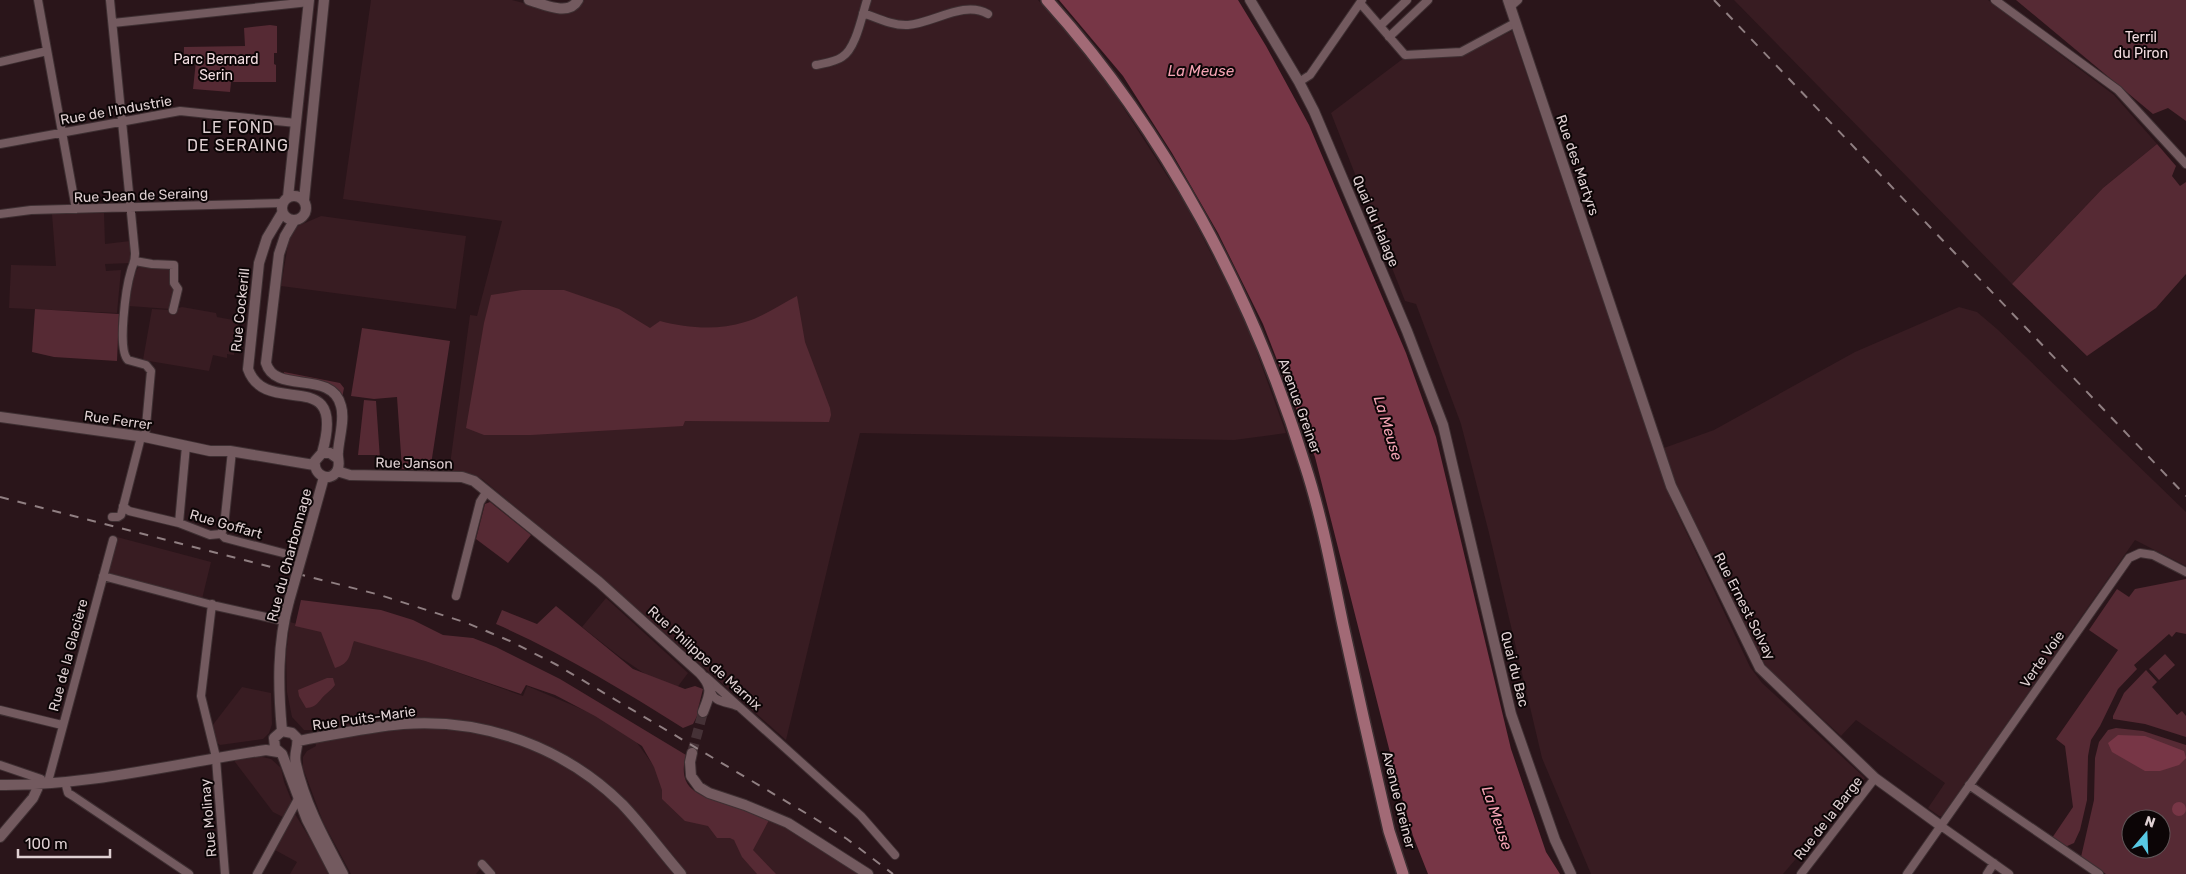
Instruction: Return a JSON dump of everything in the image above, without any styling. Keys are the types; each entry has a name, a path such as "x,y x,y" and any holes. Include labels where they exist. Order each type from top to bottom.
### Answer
{"main road":[{"path":"324,0 304,200 307,206 305,214 302,218 294,221 285,236 279,254 266,363 271,373 276,376 323,386 335,393 342,410 337,458 339,464 337,471 331,476 324,477 316,471 314,465 316,458 322,453 330,453 337,458"},
{"path":"529,0 564,9 574,6 578,0"},
{"name":"Avenue Greiner","path":"1047,0 1113,81 1178,180 1227,270 1266,357 1295,432 1315,498 1389,831 1403,874"},
{"name":"Quai du Halage","path":"1250,0 1300,82 1327,140 1430,388 1454,463"},
{"name":"Rue Cockerill","path":"309,1 296,122 284,204 267,238 259,263 248,369 255,382 267,390 312,398 324,406 327,416 322,453"},
{"name":"Rue des Martyrs","path":"1512,2 1515,23 1622,339"},
{"path":"294,221 286,218 284,204 296,196 304,200"},
{"name":"Rue Ernest Solvay","path":"1622,339 1671,486 1760,668 1875,778 1941,826"},
{"name":"Rue Ferrer","path":"0,418 143,437 215,451 232,451"},
{"path":"232,451 314,465"},
{"name":"Quai du Bac","path":"1454,463 1511,714 1555,840 1571,874"},
{"name":"Rue Janson","path":"337,471 350,475 468,478 487,491"},
{"name":"Rue du Charbonnage","path":"282,731 279,681 284,621 324,477"},
{"name":"Rue Philippe de Marnix","path":"487,491 599,582 700,673 715,690"},
{"path":"704,709 715,690"},
{"name":"Rue Puits-Marie","path":"296,746 392,725 423,723 462,726 513,736 556,755 608,791 681,874"},
{"path":"0,778 65,782 132,774 266,743 282,731 292,733 304,795 315,822 343,874"},
{"path":"274,738 275,748 280,753 310,828 335,874"},
{"path":"0,785 266,750 288,754 296,746"},
{"path":"692,753 690,762 691,776 699,787 709,793 745,804 788,823 868,874"},
{"path":"0,837 33,798 43,780"}],"street":[{"path":"38,0 76,209"},
{"path":"110,0 124,121 135,261 131,271 124,310 122,349 128,360 146,364 151,371 143,437 119,517 112,516"},
{"path":"816,65 836,60 848,53 867,0"},
{"path":"1380,26 1407,0"},
{"path":"1390,37 1428,0"},
{"path":"1995,0 2118,90 2186,164"},
{"path":"113,23 309,1"},
{"path":"1300,82 1310,75 1361,2 1405,54 1461,52 1515,23"},
{"path":"862,14 902,25 917,24 961,5 979,7 988,14"},
{"path":"0,62 48,51"},
{"name":"Rue de l'Industrie","path":"0,144 180,111 296,122"},
{"name":"Rue Jean de Seraing","path":"0,214 31,210 284,204"},
{"path":"135,261 174,265 174,283 178,289 173,310"},
{"name":"Rue Goffart","path":"186,446 179,523 210,535 221,534 225,538 284,552"},
{"path":"221,534 224,526 232,451"},
{"path":"456,596 480,502 487,491"},
{"path":"123,506 129,511 179,523"},
{"name":"Rue de la Glacière","path":"43,780 62,725 112,540"},
{"name":"Verte Voie","path":"1907,874 2129,558 2140,553 2153,555 2186,572"},
{"path":"103,576 284,621"},
{"name":"Rue Molinay","path":"212,604 201,700 215,756 225,874"},
{"path":"715,690 714,698 738,707"},
{"name":"Rue Philippe de Marnix","path":"715,690 738,707 861,816 895,855"},
{"path":"704,709 721,701"},
{"path":"0,710 62,725"},
{"path":"0,765 43,780"},
{"name":"Rue de la Barge","path":"1801,874 1875,778"},
{"path":"65,782 68,793 72,796 189,874"},
{"path":"1969,785 2099,874"},
{"path":"257,874 298,799"},
{"name":"Rue Ernest Solvay","path":"1941,826 2009,874"},
{"path":"1987,874 1994,863"},
{"path":"482,864 491,874"}],"shaded area":[{"path":"371,0 512,0 565,14 578,9 584,0 1038,0 1073,38 1108,84 1186,205 1244,317 1286,433 1234,440 860,433 786,740 626,599 482,479 466,473 449,472 470,315 477,316 502,221 343,199"},
{"path":"1734,0 1988,0 2114,95 2157,144 2103,188 2012,284"},
{"path":"1512,31 1672,502 1750,667 1762,683 1865,778 1783,874 1591,874 1542,758 1489,533 1461,424 1416,304 1405,301 1331,113 1404,58 1464,54"},
{"path":"104,213 105,244 130,241 131,263 105,264 106,271 121,270 117,313 9,308 11,265 56,266 52,214"},
{"path":"321,216 466,236 456,309 281,286 290,233 298,226"},
{"path":"139,266 172,270 171,286 174,288 170,309 129,306 133,277"},
{"path":"182,307 216,313 217,317 239,321 234,355 227,354 227,358 213,355 209,371 143,360 152,309 171,310"},
{"path":"1959,307 1977,312 1997,329 2186,512 2186,566 2135,540 1942,816 1939,816 1928,808 1945,783 1856,720 1841,736 1778,678 1770,673 1750,638 1678,489 1664,448 1714,430 1855,352"},
{"path":"117,537 211,562 202,599 108,574"},
{"path":"606,598 688,673 673,693 620,657 582,627"},
{"path":"290,622 414,657 523,696 527,686 598,716 635,740 667,784 723,826 761,874 493,874 484,864 476,874 351,874 323,822 303,768 303,757 307,751 316,746 313,730 304,730 292,717 287,692 286,654"},
{"path":"242,687 271,693 272,724 269,733 263,739 220,745 216,742 212,726"},
{"path":"258,756 271,759 281,768 284,782 293,804 285,818 273,812 232,758"},
{"path":"295,814 329,874 290,874 297,862 275,850"},
{"path":"769,818 861,874 771,874 751,850"}],"green space":[{"name":"Terril du Piron","path":"2016,0 2186,0 2186,121 2168,108 2153,114"},
{"name":"Parc Bernard Serin","path":"277,26 277,53 274,53 276,82 231,82 230,92 193,89 196,61 184,61 184,47 245,46 244,28"},
{"path":"2157,144 2176,166 2172,176 2180,186 2186,182 2186,274 2156,308 2087,356 2012,284 2103,188"},
{"path":"522,290 564,290 619,309 650,328 660,321 702,328 734,325 758,317 797,296 805,342 830,408 829,422 685,421 683,426 531,435 484,435 466,428 484,323 491,295"},
{"path":"35,309 119,314 117,361 54,357 32,352"},
{"path":"362,328 450,341 430,471 402,469 397,397 374,399 351,396"},
{"path":"284,372 340,383 344,388 342,398 283,376"},
{"path":"364,400 376,401 380,459 377,459 377,455 358,455"},
{"path":"490,502 531,535 508,563 476,539 485,504"},
{"path":"2186,579 2186,634 2176,632 2172,637 2169,634 2134,665 2137,669 2118,689 2091,740 2088,756 2087,800 2080,830 2074,843 2065,847 2052,838 2073,807 2065,746 2056,739 2118,650 2089,630 2117,589 2129,597 2135,589"},
{"path":"301,600 381,610 413,620 443,635 473,638 496,647 560,679 686,755 685,777 693,790 700,795 769,820 753,850 776,874 757,874 742,857 734,840 730,838 717,838 708,826 685,821 662,799 662,790 654,767 642,746 595,716 555,695 526,685 521,694 425,661 354,641 347,661 335,668 321,632 295,626"},
{"path":"556,606 633,669 685,689 695,686 703,689 698,709 700,710 693,724 683,728 592,673 545,647 496,624 502,610 537,624"},
{"path":"2165,654 2175,665 2159,680 2149,669"},
{"path":"2146,670 2157,682 2152,687 2177,715 2182,711 2186,716 2186,737 2145,724 2113,719 2124,693"},
{"path":"327,678 333,678 335,685 315,705 306,708 299,696 298,690"},
{"path":"2116,728 2143,731 2186,745 2186,874 2106,874 2081,857 2094,800 2095,758 2099,742 2108,730"}],"water":[{"name":"La Meuse","path":"1059,0 1238,0 1266,46 1309,125 1406,353 1436,437 1511,749 1546,852 1560,874 1428,874 1413,836 1397,780 1315,457 1263,324 1218,233 1172,153 1123,76"},
{"path":"2118,735 2145,736 2184,751 2186,758 2179,765 2160,771 2145,771 2112,752 2108,743"},
{"path":"2176,802 2182,802 2186,809 2182,816 2176,816 2172,812 2172,806"}],"tunnel":[{"path":"692,753 703,712"}],"railway":[{"path":"1714,0 2186,496"},
{"path":"0,497 380,595 467,623 510,641 557,665 814,818 847,839 893,874"}],"district":[{"name":"LE FOND DE SERAING","path":"238,136"}]}
